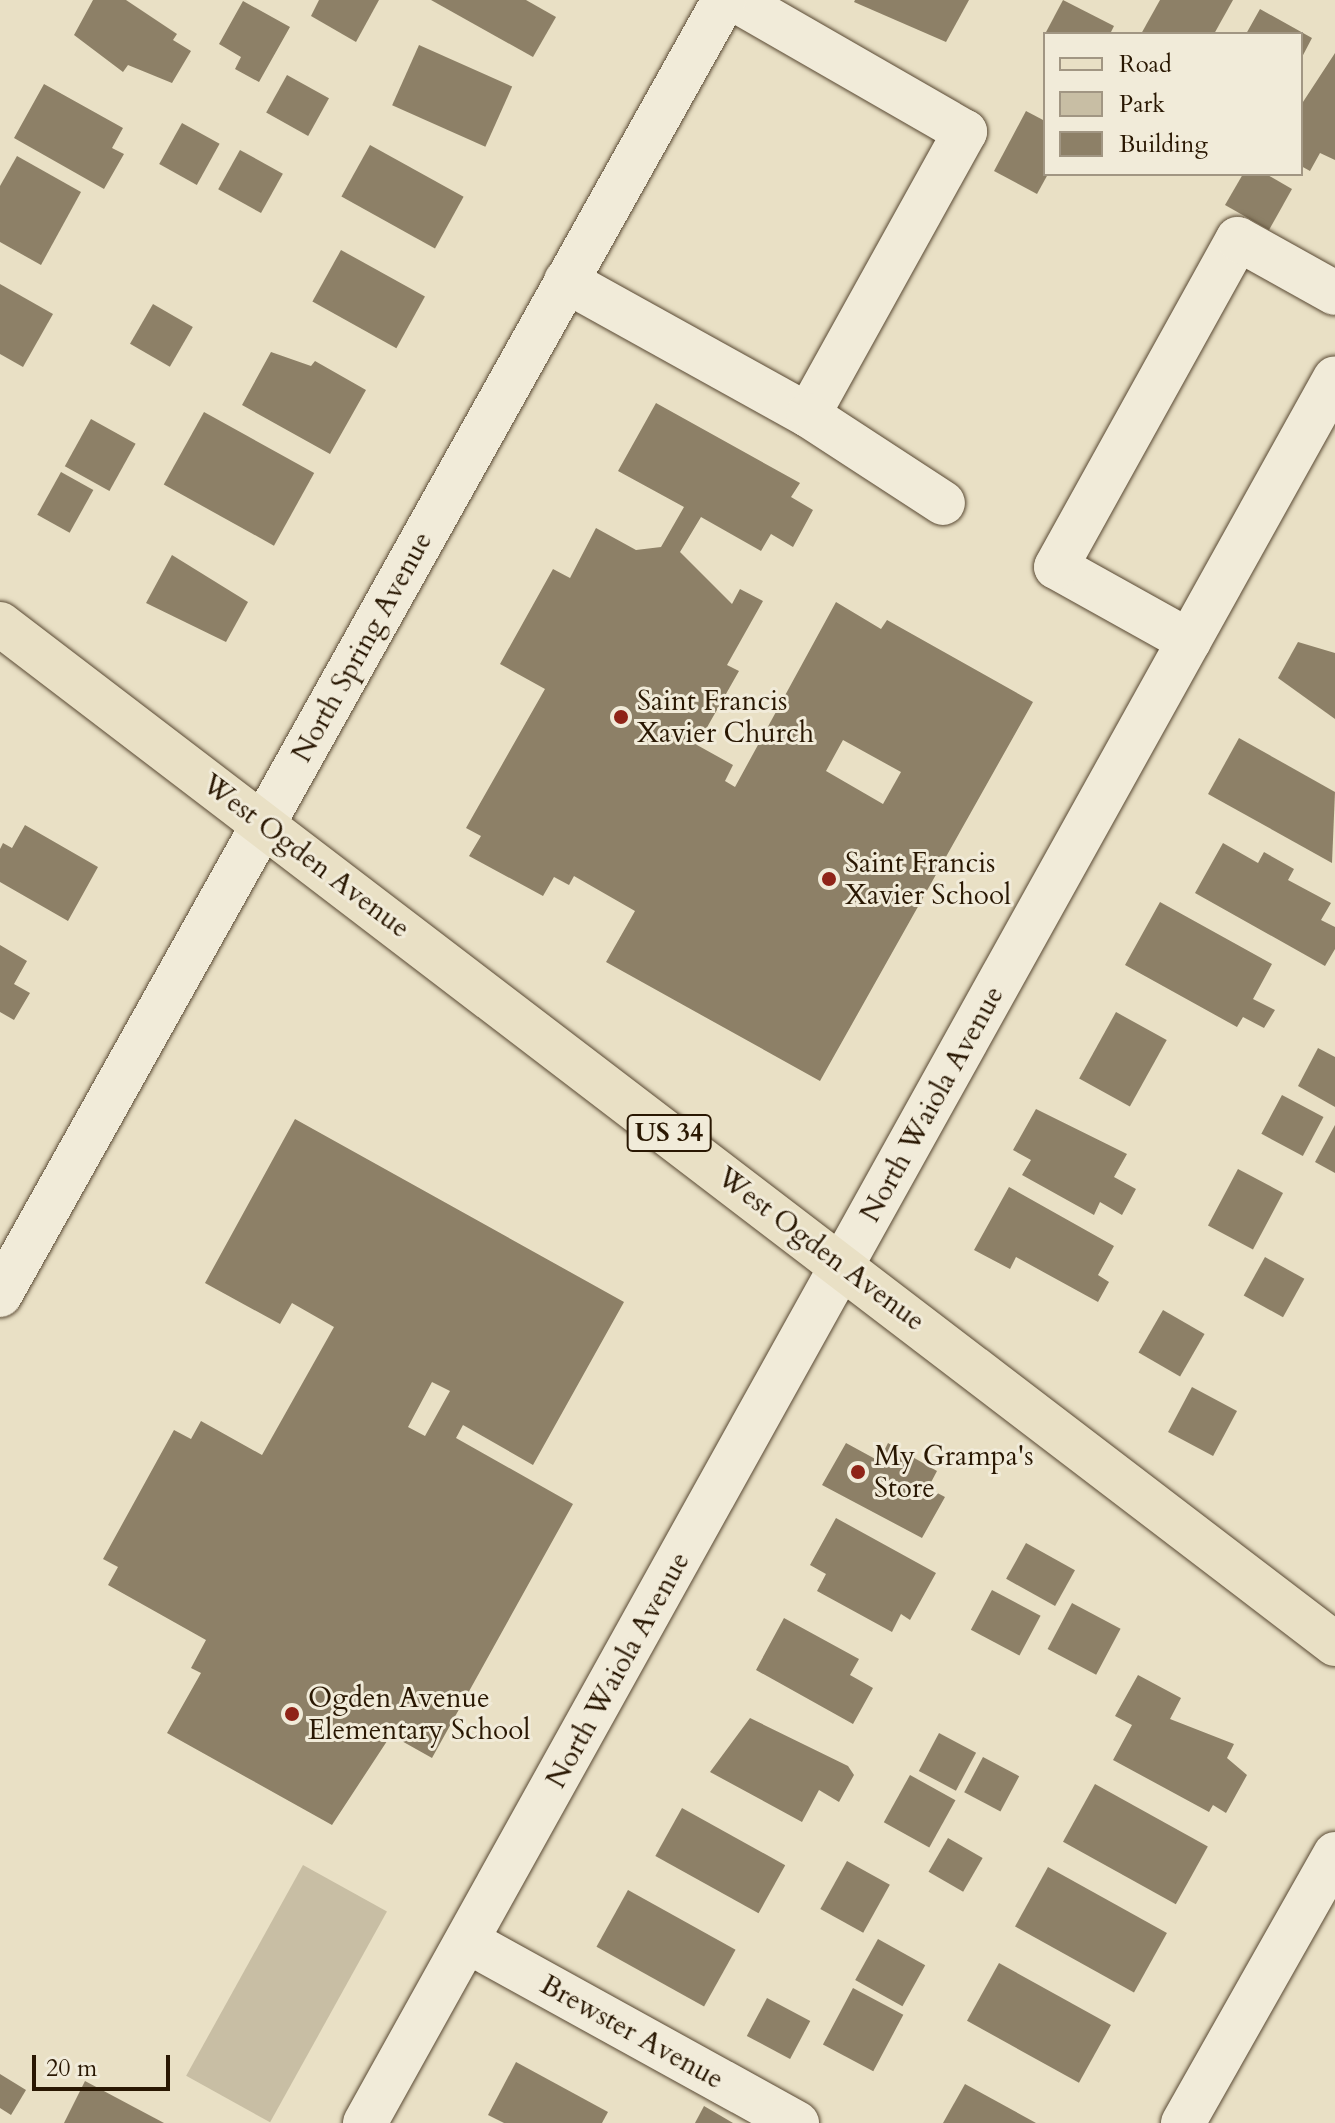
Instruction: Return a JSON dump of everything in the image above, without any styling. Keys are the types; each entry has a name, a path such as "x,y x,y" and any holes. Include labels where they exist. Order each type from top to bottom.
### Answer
{"main road":[{"name":"West Ogden Avenue","path":"0,624 1335,1644"}],"street":[{"name":"North Spring Avenue","path":"0,1295 724,0"},
{"path":"735,0 965,132 808,415"},
{"path":"1189,641 1056,567 1238,239 1335,293"},
{"path":"566,281 808,415 943,503"},
{"name":"North Waiola Avenue","path":"365,2123 1335,378"},
{"path":"1183,2123 1335,1854"},
{"name":"Brewster Avenue","path":"467,1941 797,2123"}],"green space":[{"path":"303,1865 387,1912 270,2122 186,2076"}],"building":[{"path":"93,0 126,0 177,34 173,40 191,51 172,83 128,65 123,72 74,35"},
{"path":"319,0 379,0 356,42 311,16"},
{"path":"431,0 526,0 556,17 533,57"},
{"path":"855,0 969,0 946,42 854,2"},
{"path":"1063,0 1114,26 1111,32 1046,32"},
{"path":"1160,0 1233,0 1215,32 1142,32"},
{"path":"243,1 290,27 259,82 235,69 241,57 219,44"},
{"path":"1260,9 1301,32 1247,32"},
{"path":"1303,33 1312,38 1303,55"},
{"path":"419,45 512,86 485,147 392,105"},
{"path":"1335,53 1335,160 1320,153 1310,171 1303,167 1303,102"},
{"path":"287,75 329,98 308,136 266,113"},
{"path":"44,84 123,128 112,148 124,154 104,189 14,138"},
{"path":"1026,111 1043,120 1043,176 1047,176 1037,194 994,171"},
{"path":"182,123 220,144 197,185 159,164"},
{"path":"370,145 464,197 435,248 341,197"},
{"path":"240,150 283,174 261,213 218,189"},
{"path":"17,156 81,192 41,265 0,242 0,186"},
{"path":"1242,176 1269,176 1292,189 1269,230 1225,205"},
{"path":"341,250 425,297 396,348 312,302"},
{"path":"0,284 53,314 23,367 0,354"},
{"path":"153,304 193,327 170,367 130,344"},
{"path":"271,352 311,366 315,361 366,390 330,454 242,405"},
{"path":"656,403 800,483 791,497 813,510 793,547 771,534 761,551 701,517 680,552 732,604 740,589 763,601 727,665 739,671 697,745 733,765 725,781 735,787 836,602 881,629 887,620 1033,702 820,1081 606,962 635,911 574,876 569,885 554,877 543,896 469,856 481,836 466,828 545,689 500,664 553,569 570,578 596,528 636,550 661,547 684,507 618,471","holes":["843,740 901,772 883,804 826,771"]},
{"path":"204,412 314,473 274,546 164,485"},
{"path":"91,419 136,444 109,491 65,466"},
{"path":"61,472 93,490 70,533 37,515"},
{"path":"172,555 248,602 226,642 146,603"},
{"path":"1298,642 1335,653 1335,719 1278,678"},
{"path":"1239,738 1335,792 1332,863 1208,794"},
{"path":"25,825 98,867 68,921 0,882 0,849 3,843 12,848"},
{"path":"1223,843 1258,863 1264,852 1294,869 1288,880 1331,903 1321,920 1335,927 1335,949 1325,966 1195,893"},
{"path":"1160,902 1272,964 1253,999 1275,1010 1264,1028 1243,1017 1237,1027 1125,965"},
{"path":"0,945 27,961 14,984 30,993 14,1020 0,1012"},
{"path":"1116,1012 1167,1040 1130,1107 1079,1078"},
{"path":"1318,1048 1335,1057 1335,1107 1298,1086"},
{"path":"1282,1095 1323,1117 1303,1156 1261,1134"},
{"path":"1036,1109 1127,1154 1114,1177 1136,1189 1122,1215 1100,1202 1094,1215 1022,1175 1031,1160 1013,1150"},
{"path":"295,1119 624,1302 533,1465 463,1425 456,1438 573,1504 432,1758 391,1735 332,1825 167,1733 201,1673 191,1668 206,1640 108,1585 118,1567 103,1559 174,1430 191,1439 201,1421 262,1455 334,1327 292,1303 280,1324 205,1283","holes":["432,1382 450,1391 425,1436 408,1427"]},
{"path":"1335,1125 1335,1173 1315,1162"},
{"path":"1238,1169 1283,1193 1253,1249 1208,1226"},
{"path":"1009,1187 1114,1246 1098,1275 1109,1282 1098,1302 1016,1257 1010,1269 974,1250"},
{"path":"1265,1257 1304,1279 1283,1317 1244,1295"},
{"path":"1163,1310 1205,1334 1180,1376 1138,1352"},
{"path":"1192,1387 1237,1411 1213,1456 1168,1432"},
{"path":"846,1443 879,1461 888,1443 937,1471 928,1488 945,1497 922,1538 822,1485"},
{"path":"836,1518 936,1573 910,1620 901,1614 892,1632 817,1591 826,1574 810,1565"},
{"path":"1026,1543 1075,1570 1055,1606 1006,1579"},
{"path":"992,1590 1041,1616 1019,1656 971,1630"},
{"path":"1072,1603 1121,1629 1096,1675 1048,1649"},
{"path":"784,1618 859,1659 850,1675 873,1688 853,1724 756,1670"},
{"path":"1138,1675 1181,1698 1170,1719 1234,1744 1227,1758 1247,1775 1226,1813 1213,1805 1209,1812 1113,1760 1132,1725 1115,1716"},
{"path":"750,1718 848,1766 854,1775 839,1802 819,1790 802,1822 710,1772"},
{"path":"939,1733 976,1753 956,1791 919,1771"},
{"path":"983,1757 1019,1776 1000,1812 964,1792"},
{"path":"910,1775 955,1800 929,1847 884,1822"},
{"path":"1095,1784 1208,1847 1176,1904 1063,1842"},
{"path":"682,1808 785,1865 759,1913 655,1856"},
{"path":"948,1838 983,1858 963,1892 928,1872"},
{"path":"847,1861 890,1885 863,1933 820,1909"},
{"path":"1048,1867 1167,1933 1134,1992 1015,1926"},
{"path":"628,1890 736,1950 704,2006 596,1947"},
{"path":"878,1939 925,1965 902,2006 855,1980"},
{"path":"999,1963 1111,2025 1079,2083 967,2021"},
{"path":"853,1988 903,2015 873,2071 823,2045"},
{"path":"767,1998 810,2021 790,2059 747,2036"},
{"path":"516,2062 608,2112 602,2123 504,2123 488,2115"},
{"path":"0,2074 26,2090 11,2115 0,2108"},
{"path":"85,2081 164,2123 64,2123"},
{"path":"965,2084 1036,2123 943,2123"},
{"path":"704,2106 733,2123 695,2123"}],"place":[{"name":"Saint Francis Xavier Church","path":"621,717"},
{"name":"Saint Francis Xavier School","path":"829,879"},
{"name":"My Grampa's Store","path":"858,1472"},
{"name":"Ogden Avenue Elementary School","path":"292,1714"}]}
